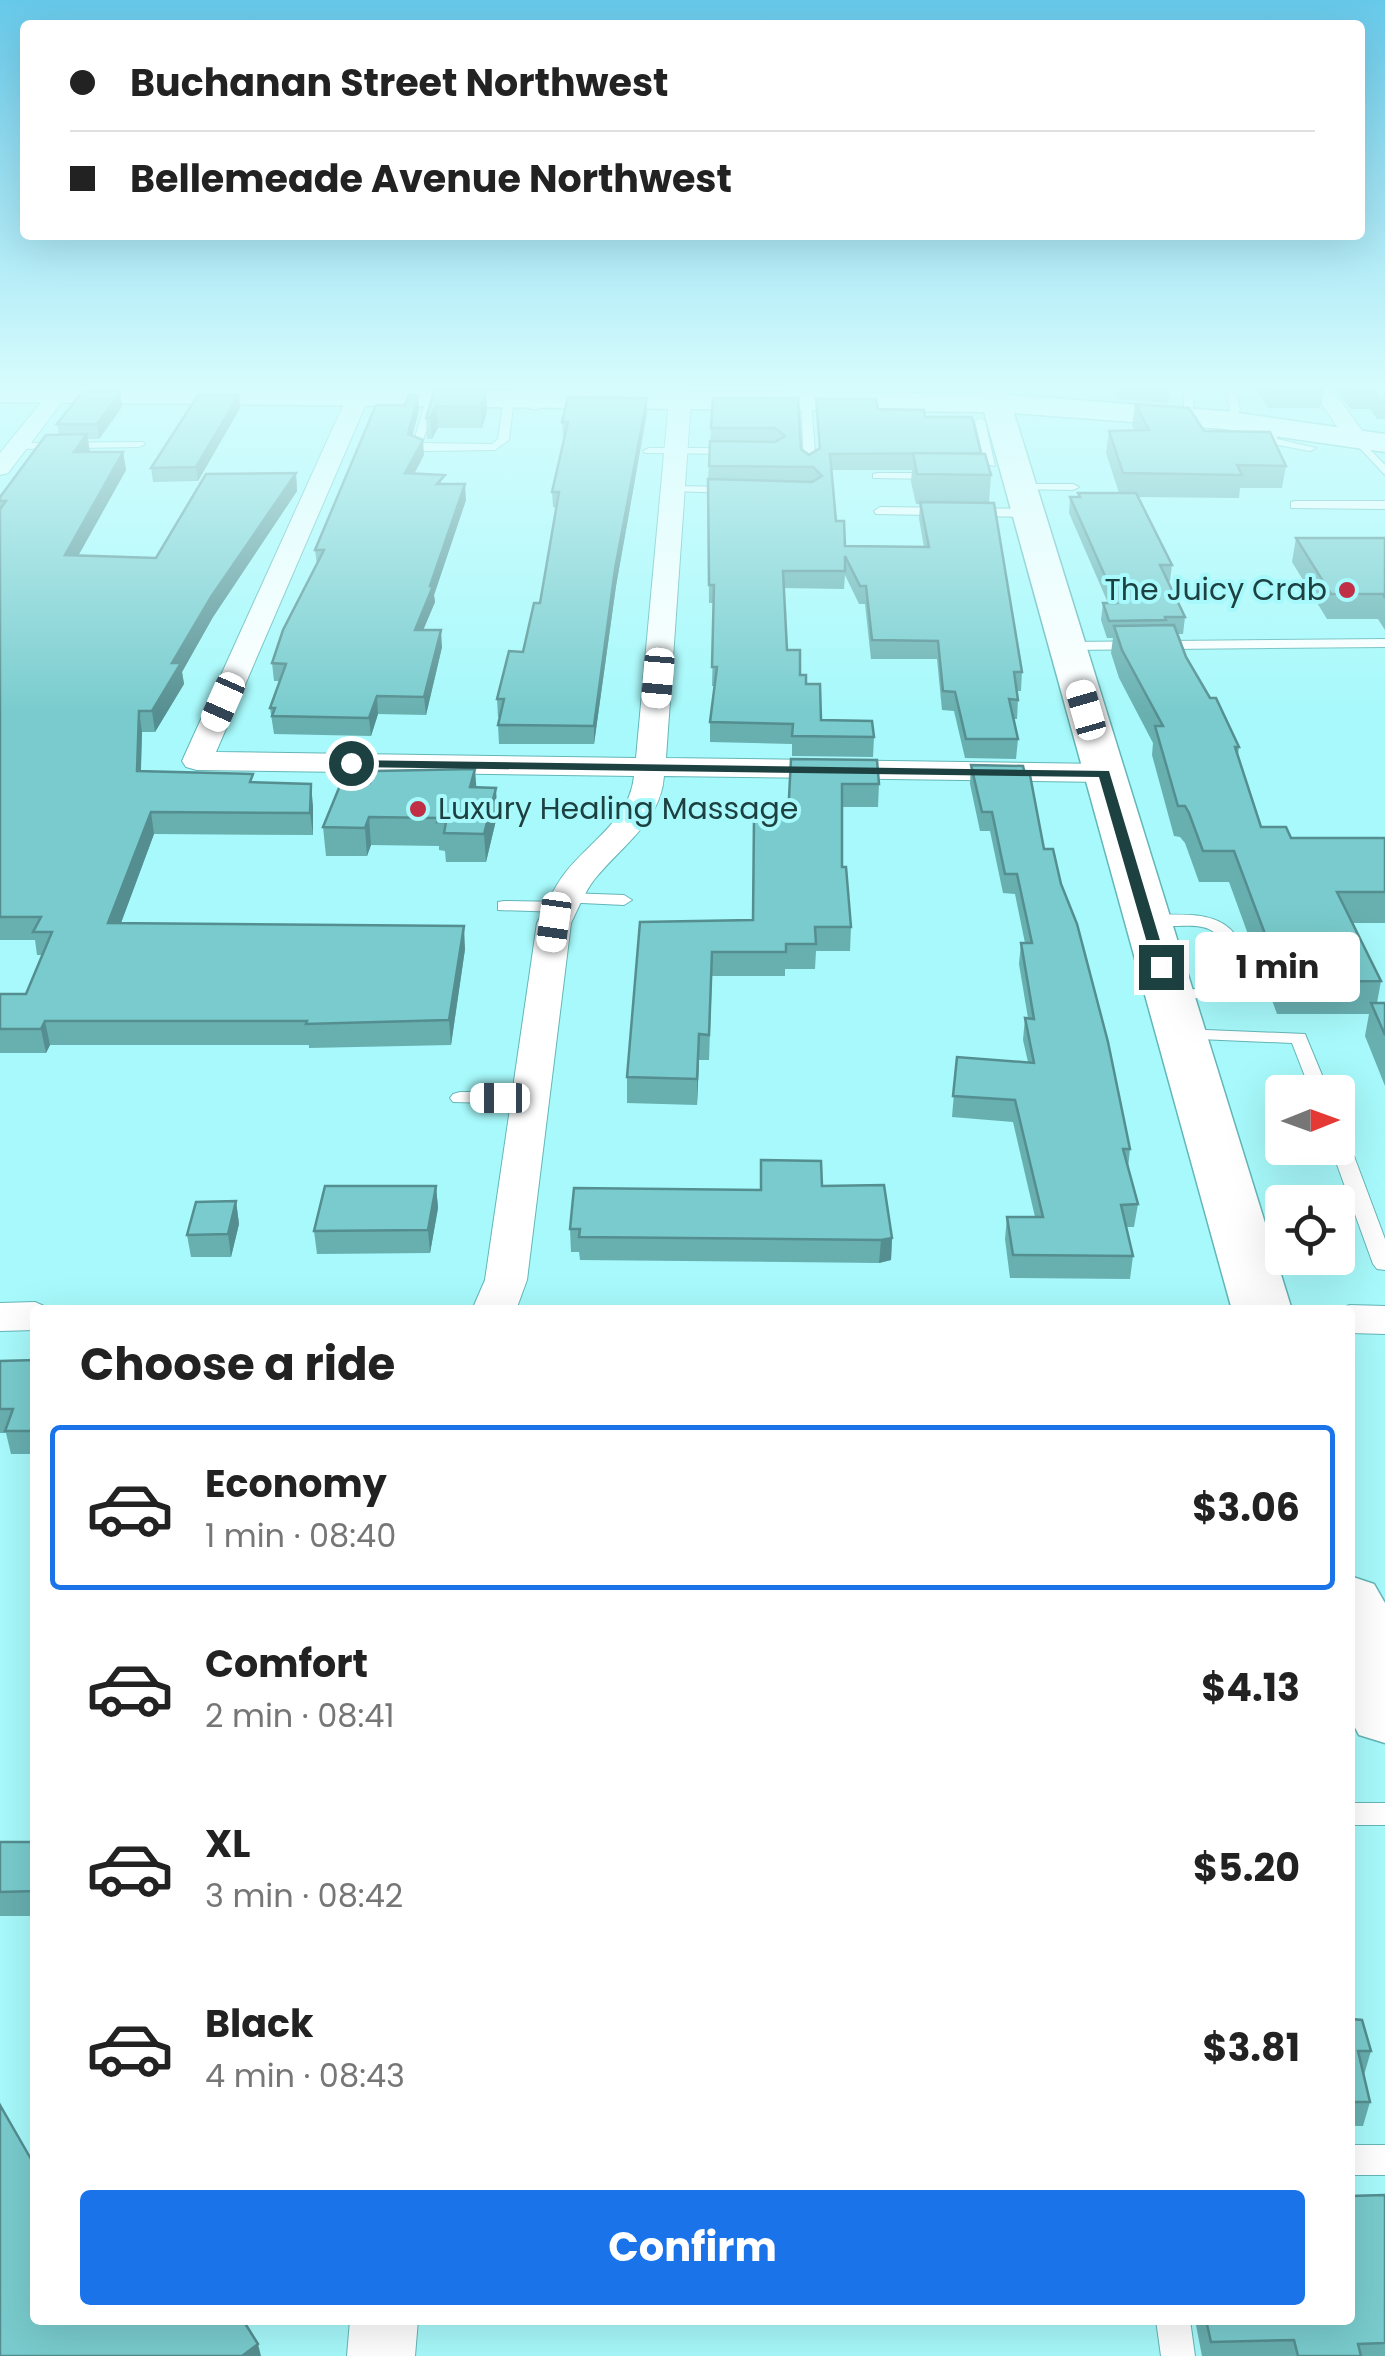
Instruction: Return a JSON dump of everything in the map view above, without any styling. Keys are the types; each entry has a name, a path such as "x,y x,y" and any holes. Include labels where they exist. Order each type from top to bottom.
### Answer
{"main road":[{"path":"1013,496 1067,646 1261,1305"}],"street":[{"path":"308,496 197,761 1104,774"},
{"path":"496,1305 506,1280 554,922 577,879 637,815 648,792 673,496"},
{"path":"0,1316 30,1316"},
{"path":"1355,1319 1385,1320"},
{"path":"381,2356 384,2325"}],"lane":[{"path":"880,511 949,496"},
{"path":"1296,506 1385,505"},
{"path":"1067,646 1383,646"},
{"path":"504,906 624,900"},
{"path":"1147,920 1190,921 1224,931 1234,942 1240,960 1244,974 1229,992 1175,1015"},
{"path":"1175,1015 1299,1038 1313,1075"},
{"path":"460,1098 530,1098"},
{"path":"1347,1165 1384,1264"},
{"path":"1355,1814 1385,1814"},
{"path":"1355,2160 1385,2160"},
{"path":"1174,2325 1178,2356"}],"building":[{"path":"98,496 65,555 156,558 193,496 280,496 211,597 172,663 181,663 152,711 139,711 137,771 253,774 250,782 311,784 310,813 151,812 108,923 464,926 449,1020 306,1024 307,1021 45,1021 41,1029 0,1029 0,994 26,994 52,932 33,932 41,917 0,917 0,509 6,501 0,501 0,497"},
{"path":"338,496 461,496 415,630 441,630 424,697 377,696 369,718 272,716 275,708 270,708 286,664 272,663 283,630 324,550 315,550"},
{"path":"558,496 629,496 594,726 498,725 504,699 497,699 509,651 523,652 534,603 540,603"},
{"path":"708,496 834,496 836,521 844,521 845,546 929,547 920,502 994,503 1022,672 1014,672 1018,700 1009,699 1018,739 966,739 955,692 943,691 938,641 872,640 866,586 860,586 845,556 845,571 783,571 787,650 800,650 800,675 806,675 806,684 820,684 821,720 872,721 874,737 792,736 793,724 710,722 717,667 712,667 714,585 709,585"},
{"path":"1137,496 1172,565 1160,565 1185,617 1109,621 1103,603 1117,603 1070,497"},
{"path":"1296,538 1385,538 1385,598 1383,594 1331,594"},
{"path":"1174,625 1186,657 1210,698 1216,698 1239,747 1235,747 1261,827 1286,827 1291,838 1385,838 1385,892 1337,892 1381,981 1283,982 1234,851 1203,851 1189,813 1185,806 1178,806 1155,726 1163,726 1122,650 1114,626"},
{"path":"791,759 877,760 879,784 842,784 842,867 846,867 851,927 815,927 816,944 786,944 786,952 712,952 709,1035 699,1034 697,1079 627,1077 640,922 753,920 754,817 788,817"},
{"path":"971,765 1023,766 1025,774 1030,775 1044,849 1053,849 1108,1042 1130,1149 1123,1149 1138,1204 1121,1205 1133,1256 1013,1255 1007,1217 1043,1217 1015,1100 953,1096 957,1057 1034,1063 1025,1018 1034,1019 1021,943 1032,943 1017,874 1005,874 992,812 982,812"},
{"path":"475,769 470,787 496,788 484,834 444,833 446,822 437,822 438,818 369,817 365,828 323,827 341,783 370,783 375,771"},
{"path":"1371,1003 1385,1003 1385,1035"},
{"path":"761,1160 821,1161 822,1186 884,1185 892,1238 579,1237 580,1229 570,1229 574,1188 761,1190"},
{"path":"325,1186 436,1186 428,1230 314,1231"},
{"path":"236,1201 228,1234 187,1235 196,1202"},
{"path":"30,1360 30,1431 5,1431 13,1409 0,1409 0,1361"},
{"path":"0,1842 30,1842 30,1891 0,1892"},
{"path":"1355,2019 1362,2020 1371,2051 1358,2051 1370,2102 1355,2102"},
{"path":"0,2105 30,2157 30,2325 246,2325 258,2344 242,2356 0,2356"},
{"path":"1385,2195 1385,2343 1358,2344 1361,2356 1298,2356 1294,2340 1211,2342 1207,2325 1355,2325 1355,2196"}],"place":[{"name":"The Juicy Crab","path":"1347,590"},
{"name":"Luxury Healing Massage","path":"418,809"}],"route":[{"path":"351,763 1104,774 1161,967"}]}
